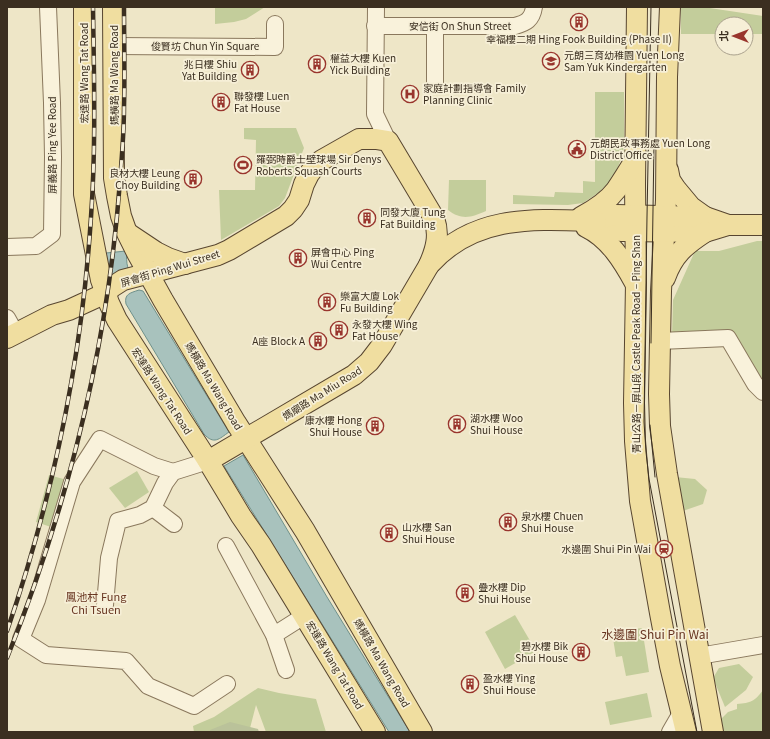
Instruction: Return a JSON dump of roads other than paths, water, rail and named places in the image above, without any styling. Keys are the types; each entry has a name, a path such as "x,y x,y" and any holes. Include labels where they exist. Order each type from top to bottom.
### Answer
{"main road":[{"name":"宏達路 Wang Tat Road","path":"84,7 84,194 101,280 109,294 117,320 214,457 241,516 261,545 375,732"},
{"name":"媽橫路 Ma Wang Road","path":"113,7 114,178 116,196 127,233 138,255 144,275 167,306 243,440 305,531 422,732"},
{"name":"青山公路－屏山段 Castle Peak Road – Ping Shan","path":"637,7 635,160 635,441 640,501 670,666 686,732"},
{"path":"670,7 659,408 661,441 713,732"},
{"name":"屏會街 Ping Wui Street","path":"10,330 69,310 109,294 124,280 218,255 229,250 286,216 299,200 304,184 316,165 359,139"},
{"path":"359,139 388,141 434,218 437,231 436,244 435,251 429,265"},
{"path":"569,221 592,211 611,196 635,160"},
{"path":"666,163 670,180 705,224 763,225"},
{"name":"媽廟路 Ma Miu Road","path":"434,218 450,229 466,232 520,221 596,221 606,216 635,223 705,224"},
{"path":"569,221 582,225 595,232 614,250 636,283"},
{"path":"661,292 668,268 677,254 705,224"},
{"name":"媽廟路 Ma Miu Road","path":"214,457 354,375 365,366 382,345 429,265 445,249 475,231"},
{"path":"127,233 156,252 185,264"}],"street":[{"name":"屏義路 Ping Yee Road","path":"7,247 36,246 52,234 52,103 48,7"},
{"path":"376,7 375,114 388,141"},
{"name":"安信街 On Shun Street","path":"376,26 515,26 530,20 534,7"},
{"name":"俊賢坊 Chun Yin Square","path":"114,46 275,47 275,24"},
{"path":"435,83 436,26"},
{"name":"屏會街 Ping Wui Street","path":"359,139 370,126 375,114"},
{"path":"660,341 728,338 755,384 763,392"},
{"path":"173,472 154,466 100,439 72,482 37,600 21,639 46,655 126,661 148,686 194,706 227,684"},
{"path":"105,605 109,558 118,521 140,515 153,508 165,483 173,472 214,457"},
{"path":"153,508 174,524"},
{"path":"226,546 274,635 286,670"},
{"path":"274,635 304,616"},
{"path":"700,656 763,645"},
{"path":"670,732 681,713"}],"water":[{"path":"126,251 128,268 111,277 106,253"},
{"path":"139,290 143,291 229,432 219,439 211,439 204,434 126,304 127,296 130,293"},
{"path":"243,455 327,597 410,732 389,732 224,466"}],"tram line":[{"path":"651,7 644,422 649,479 697,732"},
{"path":"651,343 654,143"},
{"path":"650,425 655,477"}],"railway":[{"path":"7,631 38,530 51,478 63,427 81,322 87,270 93,191 93,7"},
{"path":"7,658 29,601 49,542 66,483 82,424 106,303 114,242 123,144 124,7"}],"place":[{"name":"幸福樓二期 Hing Fook Building (Phase II)","path":"579,22"},
{"name":"元朗三育幼稚園 Yuen Long Sam Yuk Kindergarten","path":"551,61"},
{"name":"權益大樓 Kuen Yick Building","path":"317,64"},
{"name":"兆日樓 Shiu Yat Building","path":"250,70"},
{"name":"家庭計劃指導會 Family Planning Clinic","path":"410,94"},
{"name":"聯發樓 Luen Fat House","path":"221,102"},
{"name":"元朗民政事務處 Yuen Long District Office","path":"577,149"},
{"name":"羅弼時爵士壁球場 Sir Denys Roberts Squash Courts","path":"243,165"},
{"name":"良材大樓 Leung Choy Building","path":"193,179"},
{"name":"同發大廈 Tung Fat Building","path":"367,218"},
{"name":"屏會中心 Ping Wui Centre","path":"298,258"},
{"name":"樂富大廈 Lok Fu Building","path":"327,302"},
{"name":"永發大樓 Wing Fat House","path":"339,330"},
{"name":"A座 Block A","path":"318,341"},
{"name":"湖水樓 Woo Shui House","path":"457,424"},
{"name":"康水樓 Hong Shui House","path":"375,426"},
{"name":"泉水樓 Chuen Shui House","path":"508,522"},
{"name":"山水樓 San Shui House","path":"389,533"},
{"name":"水邊圍 Shui Pin Wai","path":"664,549"},
{"name":"疊水樓 Dip Shui House","path":"465,593"},
{"name":"碧水樓 Bik Shui House","path":"581,652"},
{"name":"盈水樓 Ying Shui House","path":"470,684"}],"district":[{"name":"鳳池村 Fung Chi Tsuen","path":"96,603"},
{"name":"水邊圍 Shui Pin Wai","path":"655,635"}]}
